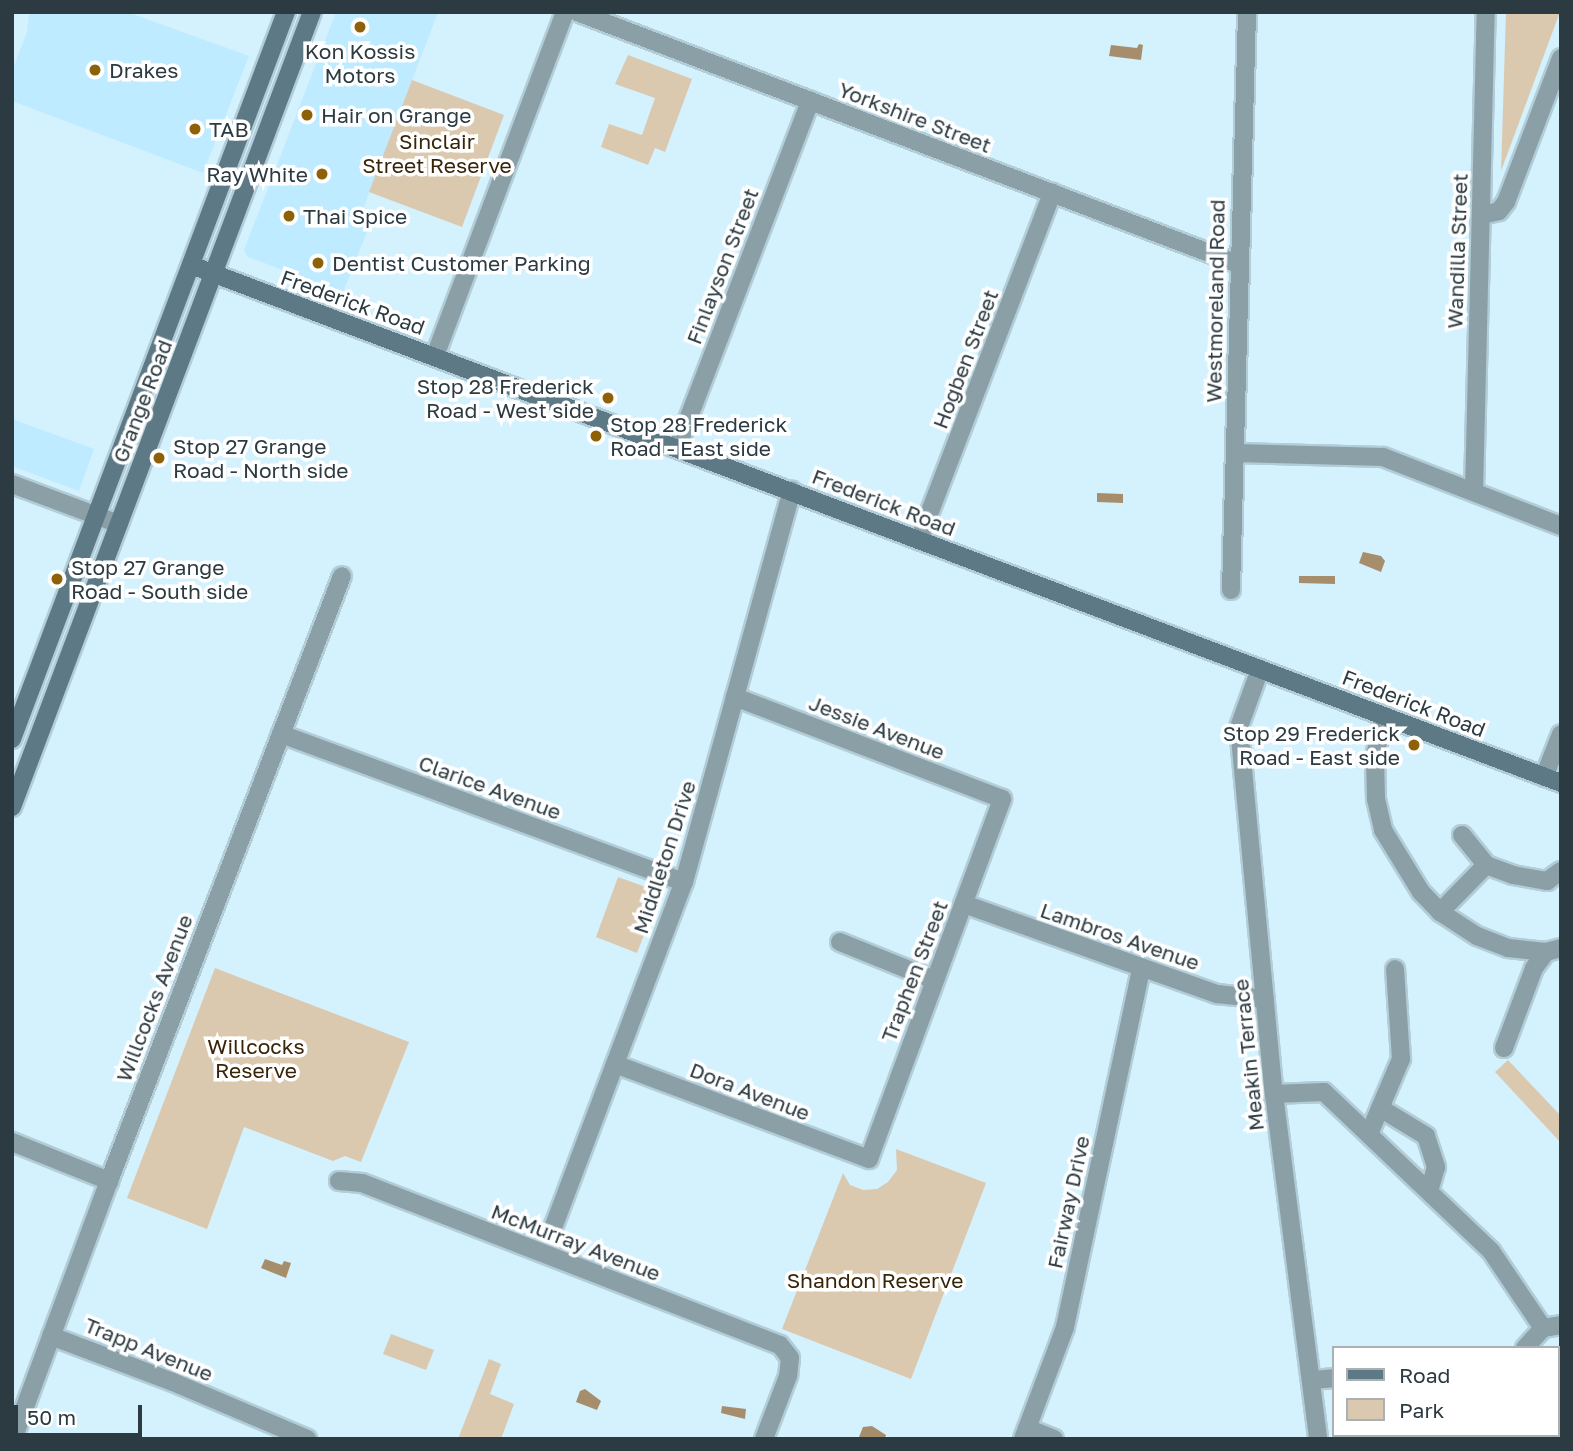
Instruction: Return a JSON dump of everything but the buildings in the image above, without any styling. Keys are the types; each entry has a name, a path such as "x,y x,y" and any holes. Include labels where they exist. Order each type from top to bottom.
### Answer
{"main road":[{"name":"Grange Road","path":"12,739 286,12"},
{"name":"Grange Road","path":"12,807 215,275 312,12"},
{"name":"Frederick Road","path":"191,265 1553,780"}],"street":[{"path":"435,356 565,12"},
{"name":"Yorkshire Street","path":"577,12 1238,264"},
{"name":"Westmoreland Road","path":"1231,590 1247,12"},
{"name":"Wandilla Street","path":"1474,491 1486,12"},
{"path":"1482,215 1499,211 1507,202 1561,58"},
{"name":"Finlayson Street","path":"677,448 810,101"},
{"name":"Hogben Street","path":"919,540 1052,194"},
{"path":"1236,453 1383,457 1561,526"},
{"path":"12,484 119,524"},
{"name":"Middleton Drive","path":"553,1228 684,881 792,491"},
{"name":"Willcocks Avenue","path":"13,1439 108,1181 342,576"},
{"name":"Meakin Terrace","path":"1260,669 1239,727 1274,1094 1318,1439"},
{"name":"Jessie Avenue","path":"735,697 1002,799"},
{"path":"1384,716 1374,756 1376,799 1383,831 1422,891 1440,912 1478,936 1498,944 1554,950"},
{"name":"Clarice Avenue","path":"281,734 684,881"},
{"path":"1553,780 1561,734"},
{"name":"Traphen Street","path":"869,1159 1002,799"},
{"path":"1462,835 1486,865 1513,875 1547,881 1561,871"},
{"path":"1440,912 1486,865"},
{"name":"Lambros Avenue","path":"964,904 1216,994 1265,999"},
{"path":"840,942 934,979"},
{"path":"1504,1048 1534,968 1554,950"},
{"name":"Fairway Drive","path":"1025,1433 1065,1326 1141,969"},
{"path":"1369,1134 1401,1059 1395,969"},
{"name":"Dora Avenue","path":"615,1065 869,1159"},
{"path":"1274,1094 1324,1092 1491,1251 1552,1326 1527,1346"},
{"path":"1380,1108 1426,1136 1436,1167 1429,1191"},
{"path":"12,1142 108,1181"},
{"name":"McMurray Avenue","path":"339,1181 362,1183 780,1345 790,1357 788,1376 764,1439"},
{"name":"Trapp Avenue","path":"51,1336 173,1382 307,1439"},
{"path":"1312,1380 1332,1378"},
{"path":"1025,1433 1054,1439"}],"shaded area":[{"path":"29,12 127,12 249,56 203,173 12,101 12,71 27,32"},
{"path":"336,12 438,12 360,217 371,222 343,292 248,257 244,250"},
{"path":"1139,44 1143,45 1141,60 1109,56 1111,45 1137,48"},
{"path":"12,419 94,449 79,491 12,466"},
{"path":"1097,493 1123,494 1123,503 1097,502"},
{"path":"1363,552 1381,556 1385,561 1381,572 1359,563"},
{"path":"1299,576 1335,576 1335,584 1299,583"},
{"path":"265,1259 282,1265 284,1261 291,1263 286,1278 261,1268"},
{"path":"585,1389 601,1401 597,1410 576,1402 580,1391"},
{"path":"722,1406 746,1409 745,1419 721,1413"},
{"path":"872,1426 886,1435 885,1439 859,1437 863,1427"}],"green space":[{"path":"1506,12 1560,12 1501,171"},
{"path":"628,55 692,79 665,152 655,148 648,165 601,147 609,124 642,135 655,98 615,84"},
{"name":"Sinclair Street Reserve","path":"412,80 504,115 462,227 369,192"},
{"path":"618,877 651,889 657,901 637,953 596,937"},
{"name":"Willcocks Reserve","path":"215,968 409,1042 361,1162 345,1156 333,1161 244,1127 207,1229 127,1198"},
{"path":"1508,1060 1561,1116 1561,1143 1495,1072"},
{"name":"Shandon Reserve","path":"896,1149 986,1183 911,1379 782,1329 843,1173 850,1185 863,1190 877,1189 888,1182 897,1170"},
{"path":"391,1334 434,1350 426,1370 383,1354"},
{"path":"489,1359 501,1364 490,1394 514,1404 501,1439 458,1439"}],"place":[{"name":"Kon Kossis Motors","path":"360,27"},
{"name":"Drakes","path":"95,70"},
{"name":"Hair on Grange","path":"307,115"},
{"name":"TAB","path":"195,129"},
{"name":"Ray White","path":"322,174"},
{"name":"Thai Spice","path":"289,216"},
{"name":"Dentist Customer Parking","path":"318,263"},
{"name":"Stop 28 Frederick Road - West side","path":"608,398"},
{"name":"Stop 28 Frederick Road - East side","path":"596,436"},
{"name":"Stop 27 Grange Road - North side","path":"159,458"},
{"name":"Stop 27 Grange Road - South side","path":"57,579"},
{"name":"Stop 29 Frederick Road - East side","path":"1414,745"}]}
